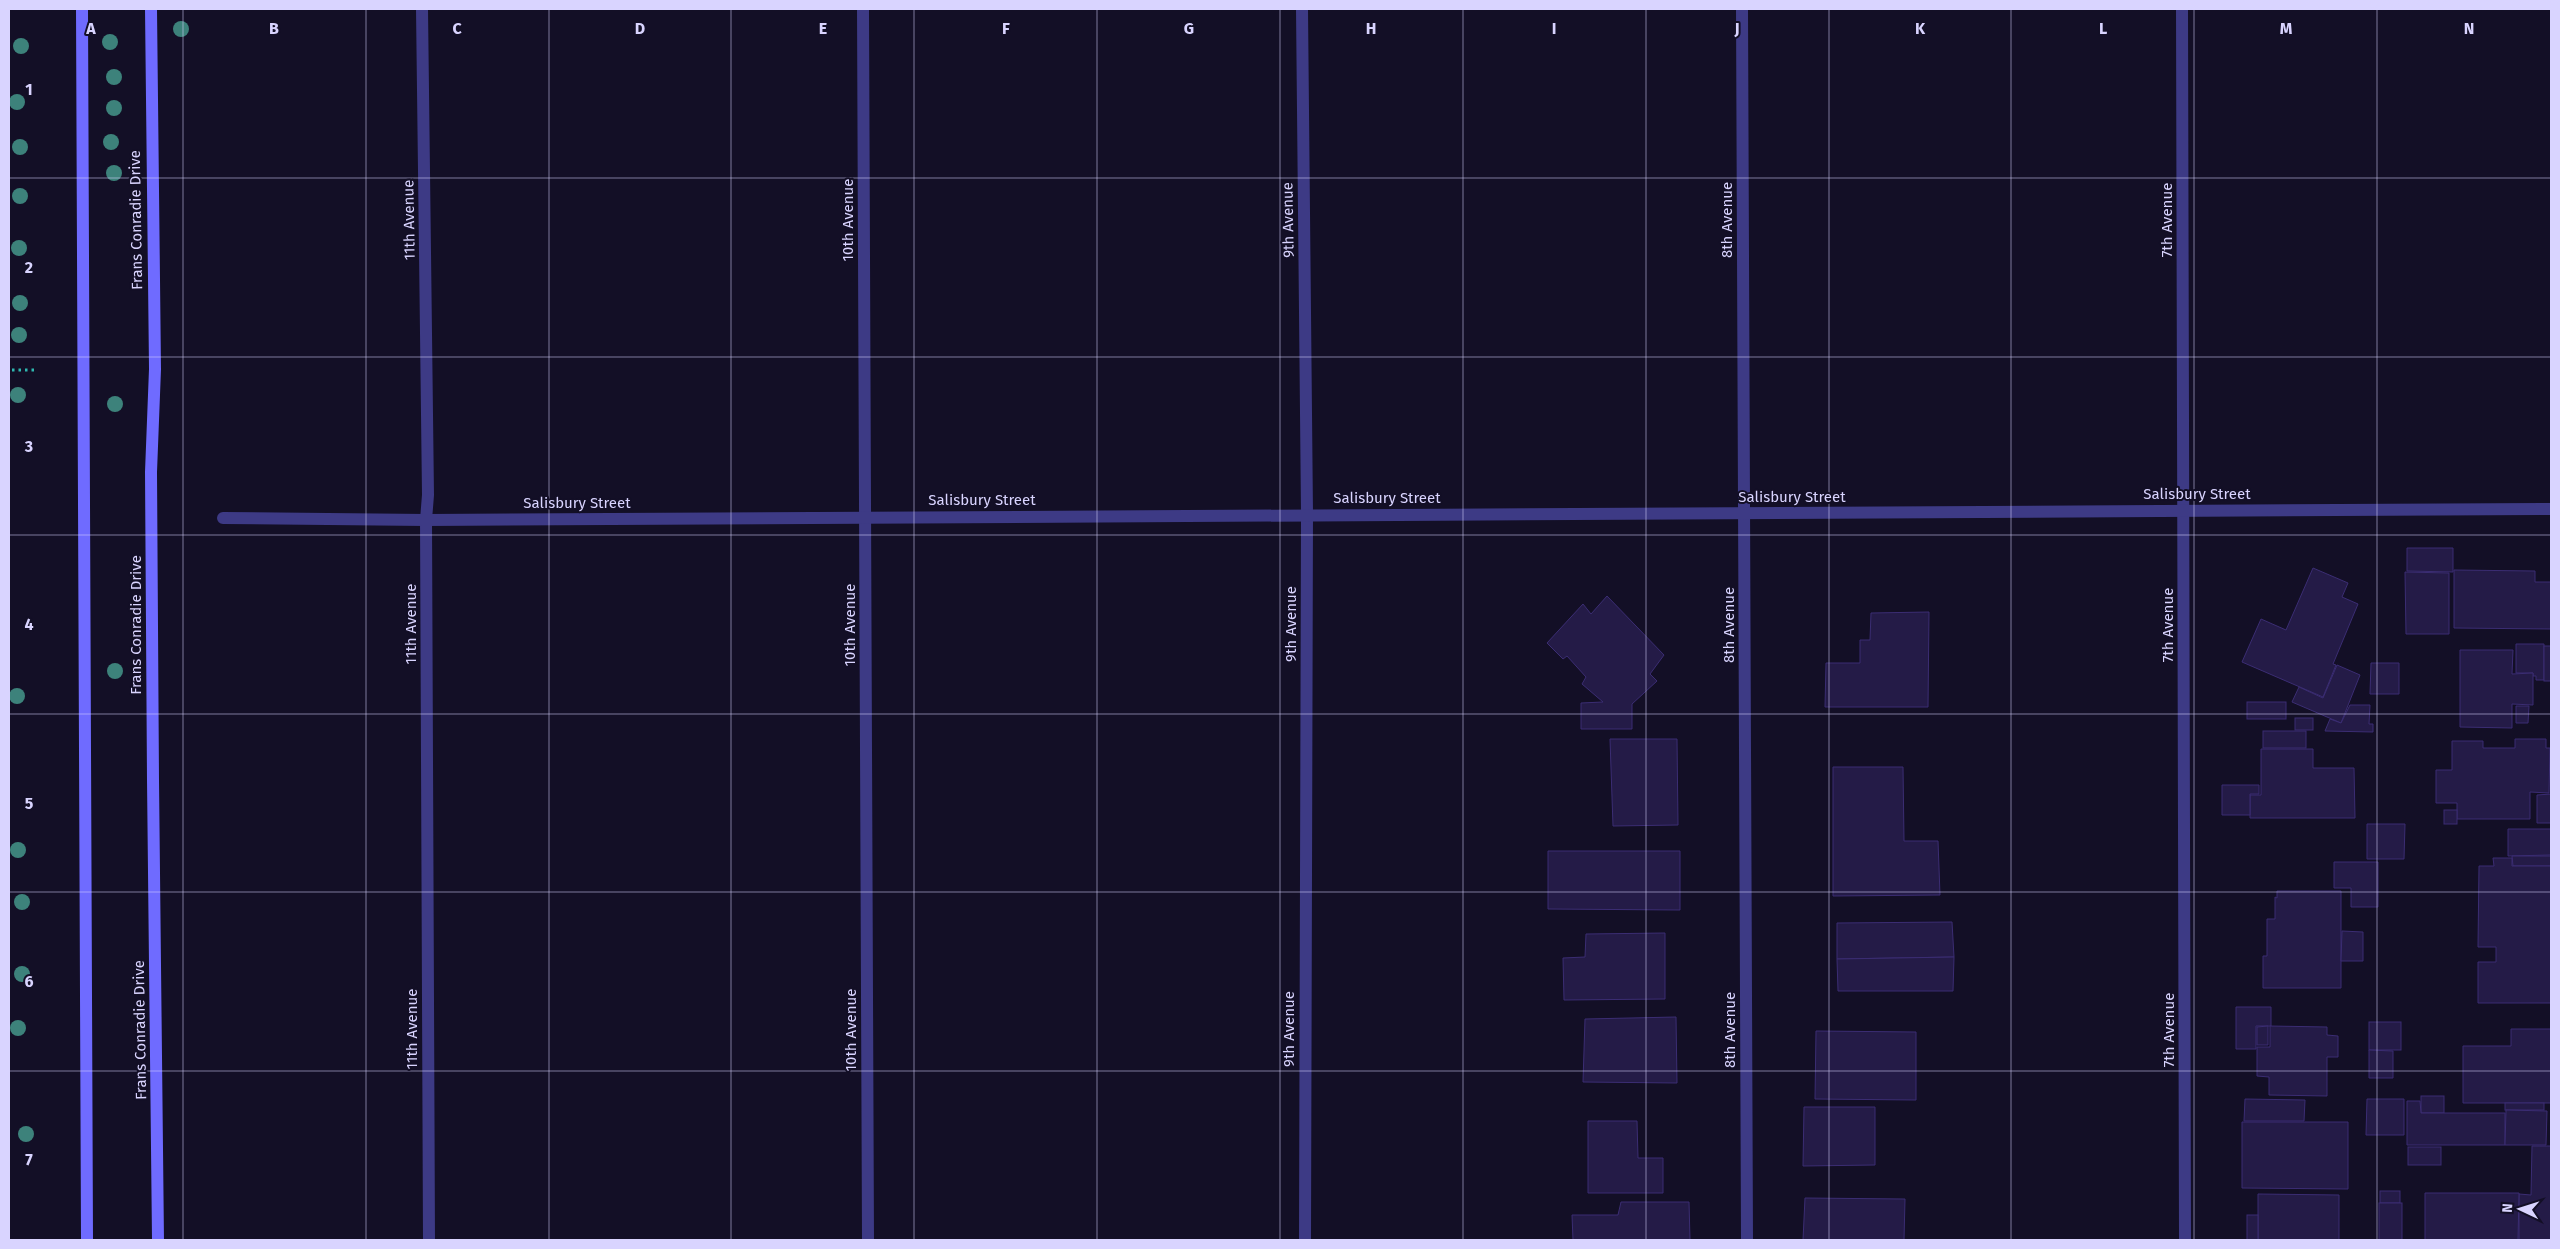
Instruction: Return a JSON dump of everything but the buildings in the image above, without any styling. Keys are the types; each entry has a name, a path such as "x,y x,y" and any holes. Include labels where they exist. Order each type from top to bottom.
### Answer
{"main road":[{"path":"82,9 87,1240"},
{"name":"Frans Conradie Drive","path":"150,9 155,369 152,472 158,1240"}],"street":[{"name":"11th Avenue","path":"422,9 428,495 426,520 429,1240"},
{"name":"10th Avenue","path":"863,9 868,1240"},
{"name":"9th Avenue","path":"1302,9 1308,514 1305,1240"},
{"name":"8th Avenue","path":"1742,9 1747,1240"},
{"name":"7th Avenue","path":"2182,9 2185,1240"},
{"name":"Salisbury Street","path":"223,518 426,520 2551,509"}],"path":[{"path":"12,370 38,370"}]}
